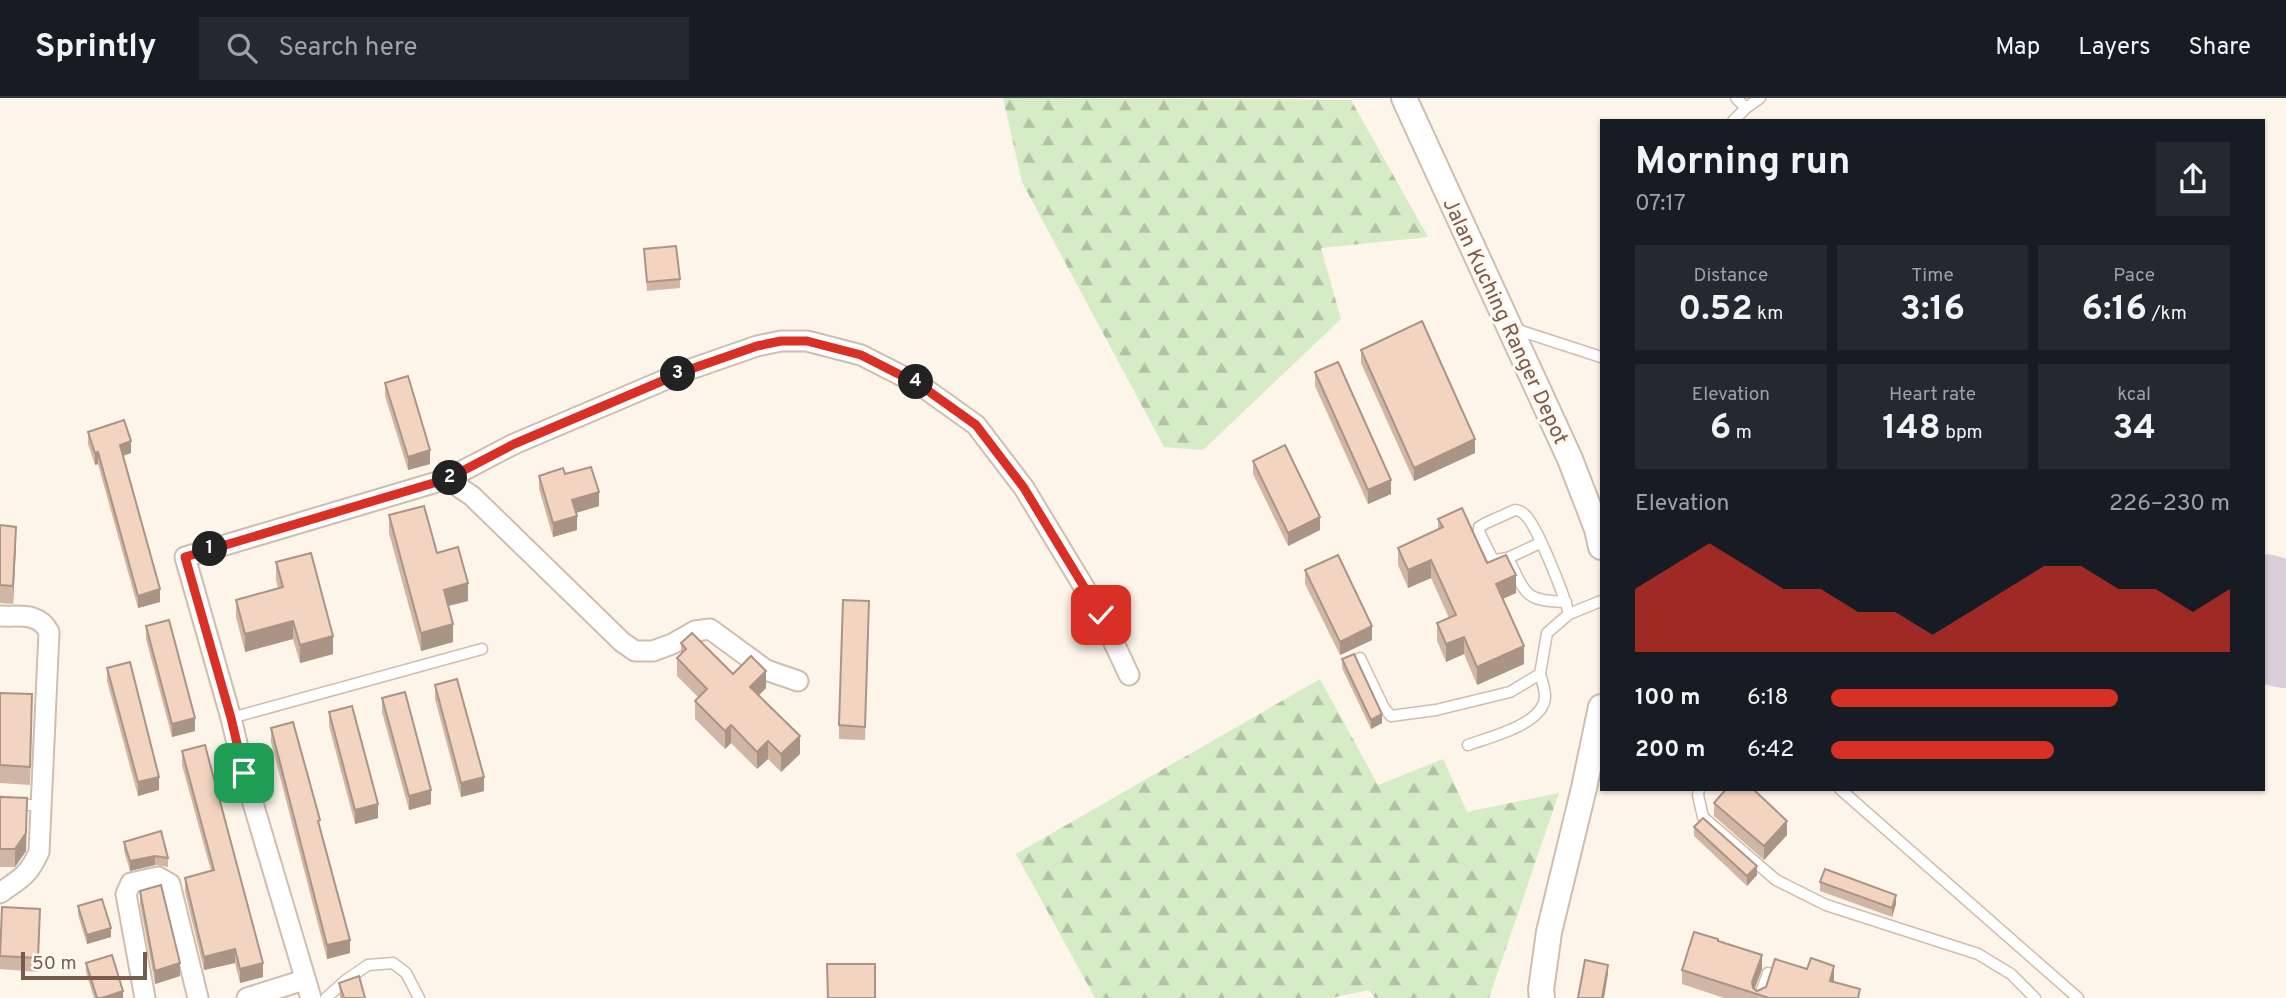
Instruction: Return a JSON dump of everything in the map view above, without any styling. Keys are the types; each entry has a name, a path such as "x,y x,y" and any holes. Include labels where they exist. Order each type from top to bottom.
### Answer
{"street":[{"path":"1391,98 1415,121"},
{"name":"Jalan Kuching Ranger Depot","path":"1404,98 1570,459 1600,542"},
{"path":"247,998 307,989 185,557 447,479 514,444 688,370 757,346 781,341 807,341 861,355 920,385 976,425 1024,488 1101,615 1129,675"},
{"path":"447,479 472,496 613,634 635,651 653,651 672,645 695,631 709,629 766,670 798,681"},
{"path":"0,616 36,618 41,620 49,632 39,852 22,880 0,893"},
{"path":"1542,998 1549,932 1600,712"},
{"path":"145,998 126,894 131,883 158,877 170,884 198,998"}],"lane":[{"path":"1736,98 1746,108"},
{"path":"1735,119 1760,98"},
{"path":"1509,327 1600,357"},
{"path":"1540,543 1508,558 1495,560 1479,532 1479,527 1515,510 1528,517 1540,543 1566,602 1570,614"},
{"path":"1508,558 1524,590 1532,598 1566,602"},
{"path":"1468,746 1531,720 1541,710 1545,697 1540,674 1547,633 1570,614 1600,601"},
{"path":"231,718 482,649"},
{"path":"1360,658 1384,708 1391,716 1436,710 1510,692 1540,674"},
{"path":"1699,791 1703,817 1776,880 1826,905 1978,954 2011,974 2035,998"},
{"path":"1842,791 2078,998"},
{"path":"0,802 40,806"},
{"path":"326,998 368,965 393,963 406,973 419,998"},
{"path":"1759,998 1768,973"}],"green space":[{"path":"1003,98 1351,100 1428,237 1321,248 1341,319 1203,450 1164,447 1022,182"},
{"path":"1320,679 1378,785 1443,759 1467,812 1559,793 1489,998 1375,998 1369,990 1331,998 1095,998 1016,854"}],"building":[{"path":"676,246 680,279 647,282 644,249"},
{"path":"1422,321 1475,439 1414,468 1361,350"},
{"path":"1338,362 1391,480 1368,490 1315,372"},
{"path":"408,376 430,450 408,457 385,383"},
{"path":"124,420 131,441 120,445 160,589 138,596 98,452 95,453 88,432"},
{"path":"1285,445 1320,517 1288,533 1253,461"},
{"path":"591,467 599,492 572,500 577,516 553,523 539,476 563,468 565,474"},
{"path":"424,506 437,553 458,547 468,583 444,590 453,624 421,633 389,515"},
{"path":"1462,508 1487,563 1506,555 1516,575 1496,584 1524,646 1477,667 1464,637 1446,644 1437,623 1456,615 1431,560 1408,570 1398,548 1443,527 1438,519"},
{"path":"0,525 16,527 13,586 0,585"},
{"path":"311,553 333,636 300,645 293,621 245,634 236,600 283,587 276,562"},
{"path":"1338,555 1372,626 1340,642 1305,570"},
{"path":"843,600 869,601 865,727 839,725"},
{"path":"169,620 195,718 172,724 146,626"},
{"path":"692,633 733,674 751,656 766,671 750,687 800,736 781,754 768,741 757,752 731,725 725,731 695,701 707,689 677,658 686,649 681,643"},
{"path":"1354,654 1382,714 1371,720 1342,659"},
{"path":"130,662 159,777 138,782 107,668"},
{"path":"457,679 484,777 461,783 435,685"},
{"path":"405,692 431,790 409,796 382,698"},
{"path":"0,693 32,694 30,767 0,765"},
{"path":"352,706 378,804 355,810 329,712"},
{"path":"293,722 350,940 327,945 271,728"},
{"path":"205,745 263,963 240,969 235,949 204,957 185,878 214,870 182,751"},
{"path":"1724,791 1755,791 1787,821 1764,846 1714,803"},
{"path":"0,797 27,798 26,833 15,849 0,849"},
{"path":"1703,818 1757,866 1747,876 1694,827"},
{"path":"161,831 168,858 155,856 130,861 124,842"},
{"path":"1825,869 1896,895 1892,908 1820,882"},
{"path":"161,885 180,963 155,971 140,891"},
{"path":"102,899 111,928 87,935 78,906"},
{"path":"2,907 40,909 38,958 0,956"},
{"path":"1694,932 1762,955 1752,982 1757,991 1766,987 1775,959 1807,969 1811,958 1834,966 1830,981 1860,989 1858,998 1769,998 1682,970"},
{"path":"112,955 123,991 97,998 86,963"},
{"path":"1585,960 1608,965 1602,998 1578,998"},
{"path":"827,964 875,964 875,998 828,998"},
{"path":"359,976 365,998 344,998 339,983"}],"runway":[{"path":"2265,612 2286,632"}],"route":[{"path":"244,773 185,557 447,479 514,444 688,370 757,346 781,341 807,341 861,355 920,385 976,425 1024,488 1101,615"}]}
